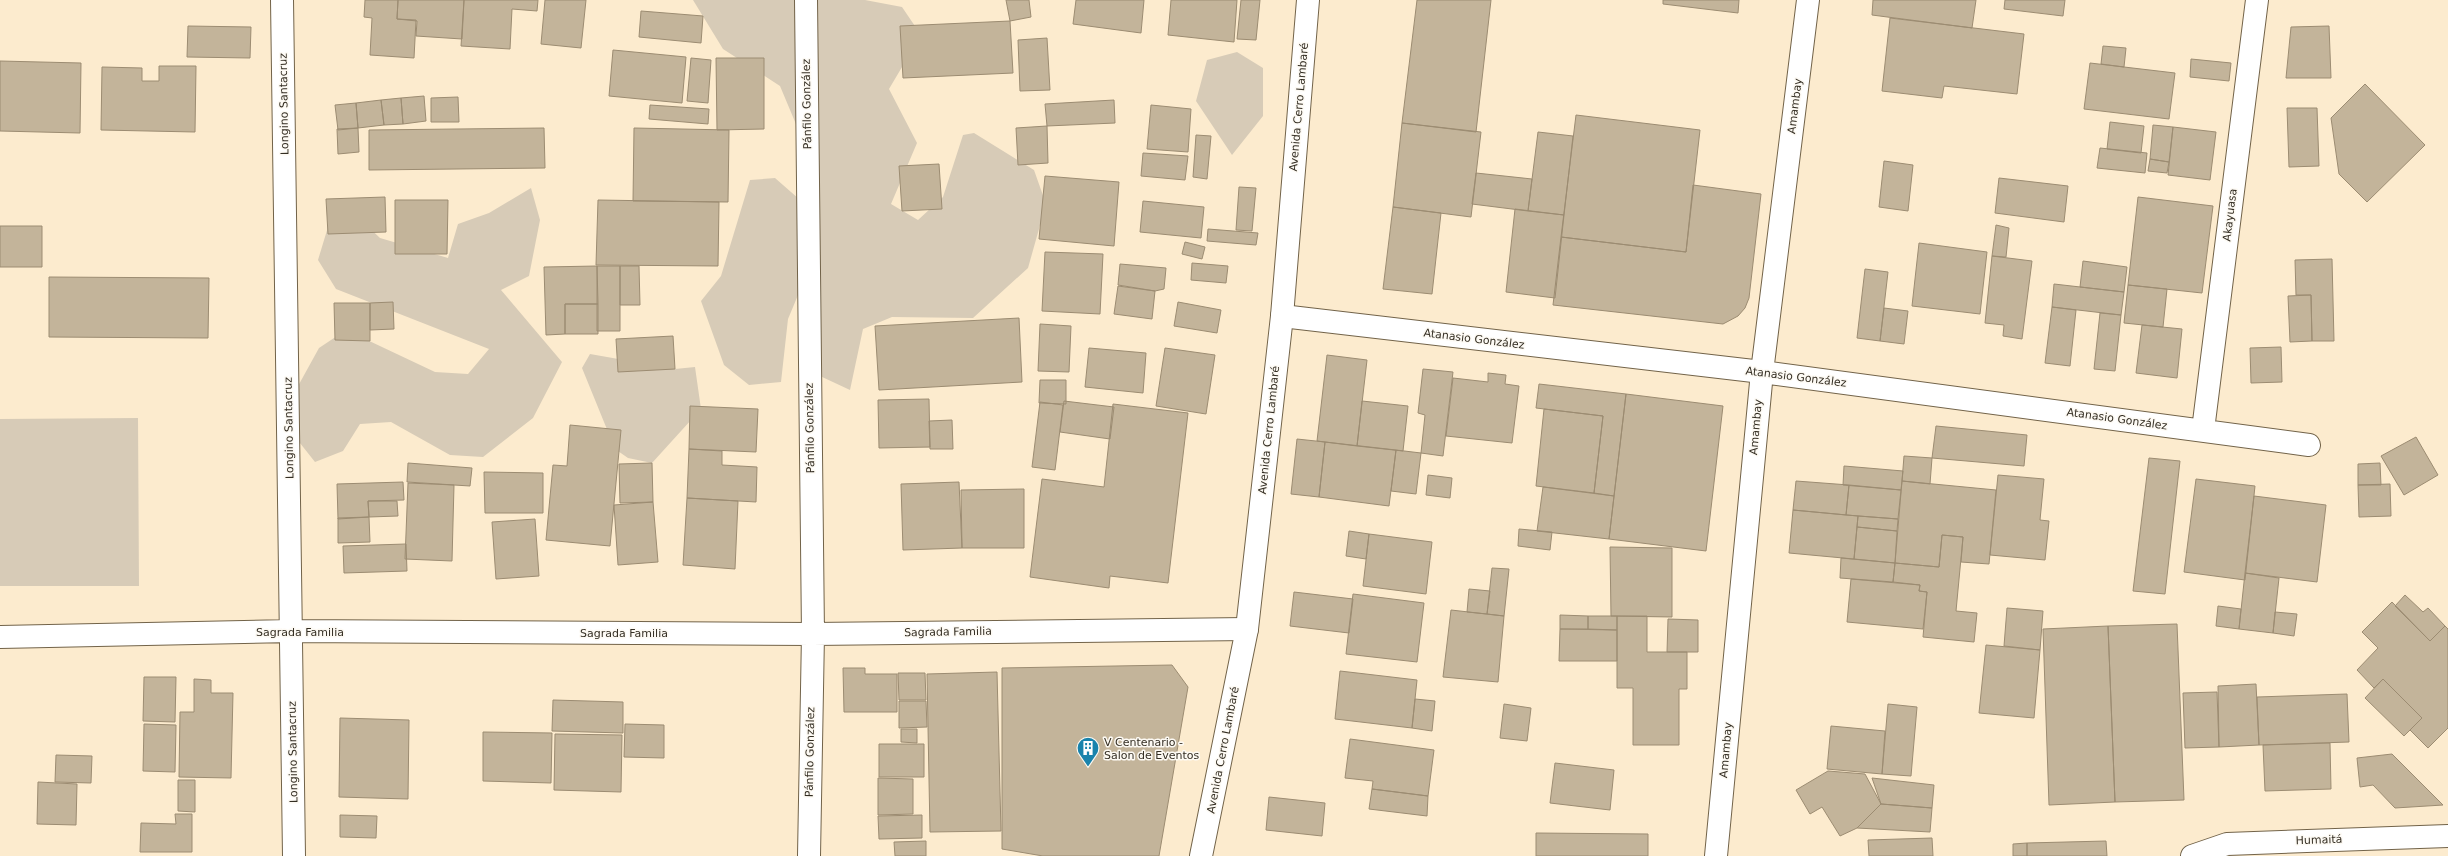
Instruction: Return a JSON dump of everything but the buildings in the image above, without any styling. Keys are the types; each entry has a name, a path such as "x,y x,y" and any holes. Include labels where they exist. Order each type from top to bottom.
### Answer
{"street":[{"name":"Longino Santacruz","path":"282,0 294,856"},
{"name":"Pánfilo González","path":"806,0 813,634 809,856"},
{"name":"Avenida Cerro Lambaré","path":"1201,856 1247,629 1282,316 1308,0"},
{"name":"Amambay","path":"1716,856 1762,372 1808,0"},
{"name":"Akayuasa","path":"2203,430 2257,0"},
{"name":"Atanasio González","path":"1282,316 1762,372 2309,445"},
{"name":"Sagrada Familia","path":"0,638 292,631 813,634 1247,629"},
{"name":"Humaitá","path":"2192,856 2227,844 2448,836"}],"shaded area":[{"path":"693,0 865,0 902,7 921,35 889,89 917,143 891,204 918,220 943,197 963,135 974,133 1034,170 1046,204 1028,268 973,318 892,317 863,329 850,390 820,376 806,276 788,319 781,382 749,385 724,365 701,301 721,276 750,180 775,178 799,199 811,245 819,179 780,86 723,49"},
{"path":"1237,52 1263,68 1263,116 1232,155 1196,101 1207,60"},
{"path":"531,188 540,220 529,276 501,290 562,362 533,418 483,457 450,455 391,422 360,424 343,451 315,462 296,438 287,406 319,348 346,330 435,372 468,374 489,349 336,289 318,260 328,227 356,215 380,238 448,258 458,224 489,213"},
{"path":"590,354 675,369 695,367 701,409 652,463 628,458 615,449 582,368"},
{"path":"138,418 139,586 0,586 0,419"}],"place":[{"name":"V Centenario - Salon de Eventos","path":"1088,768"}]}
